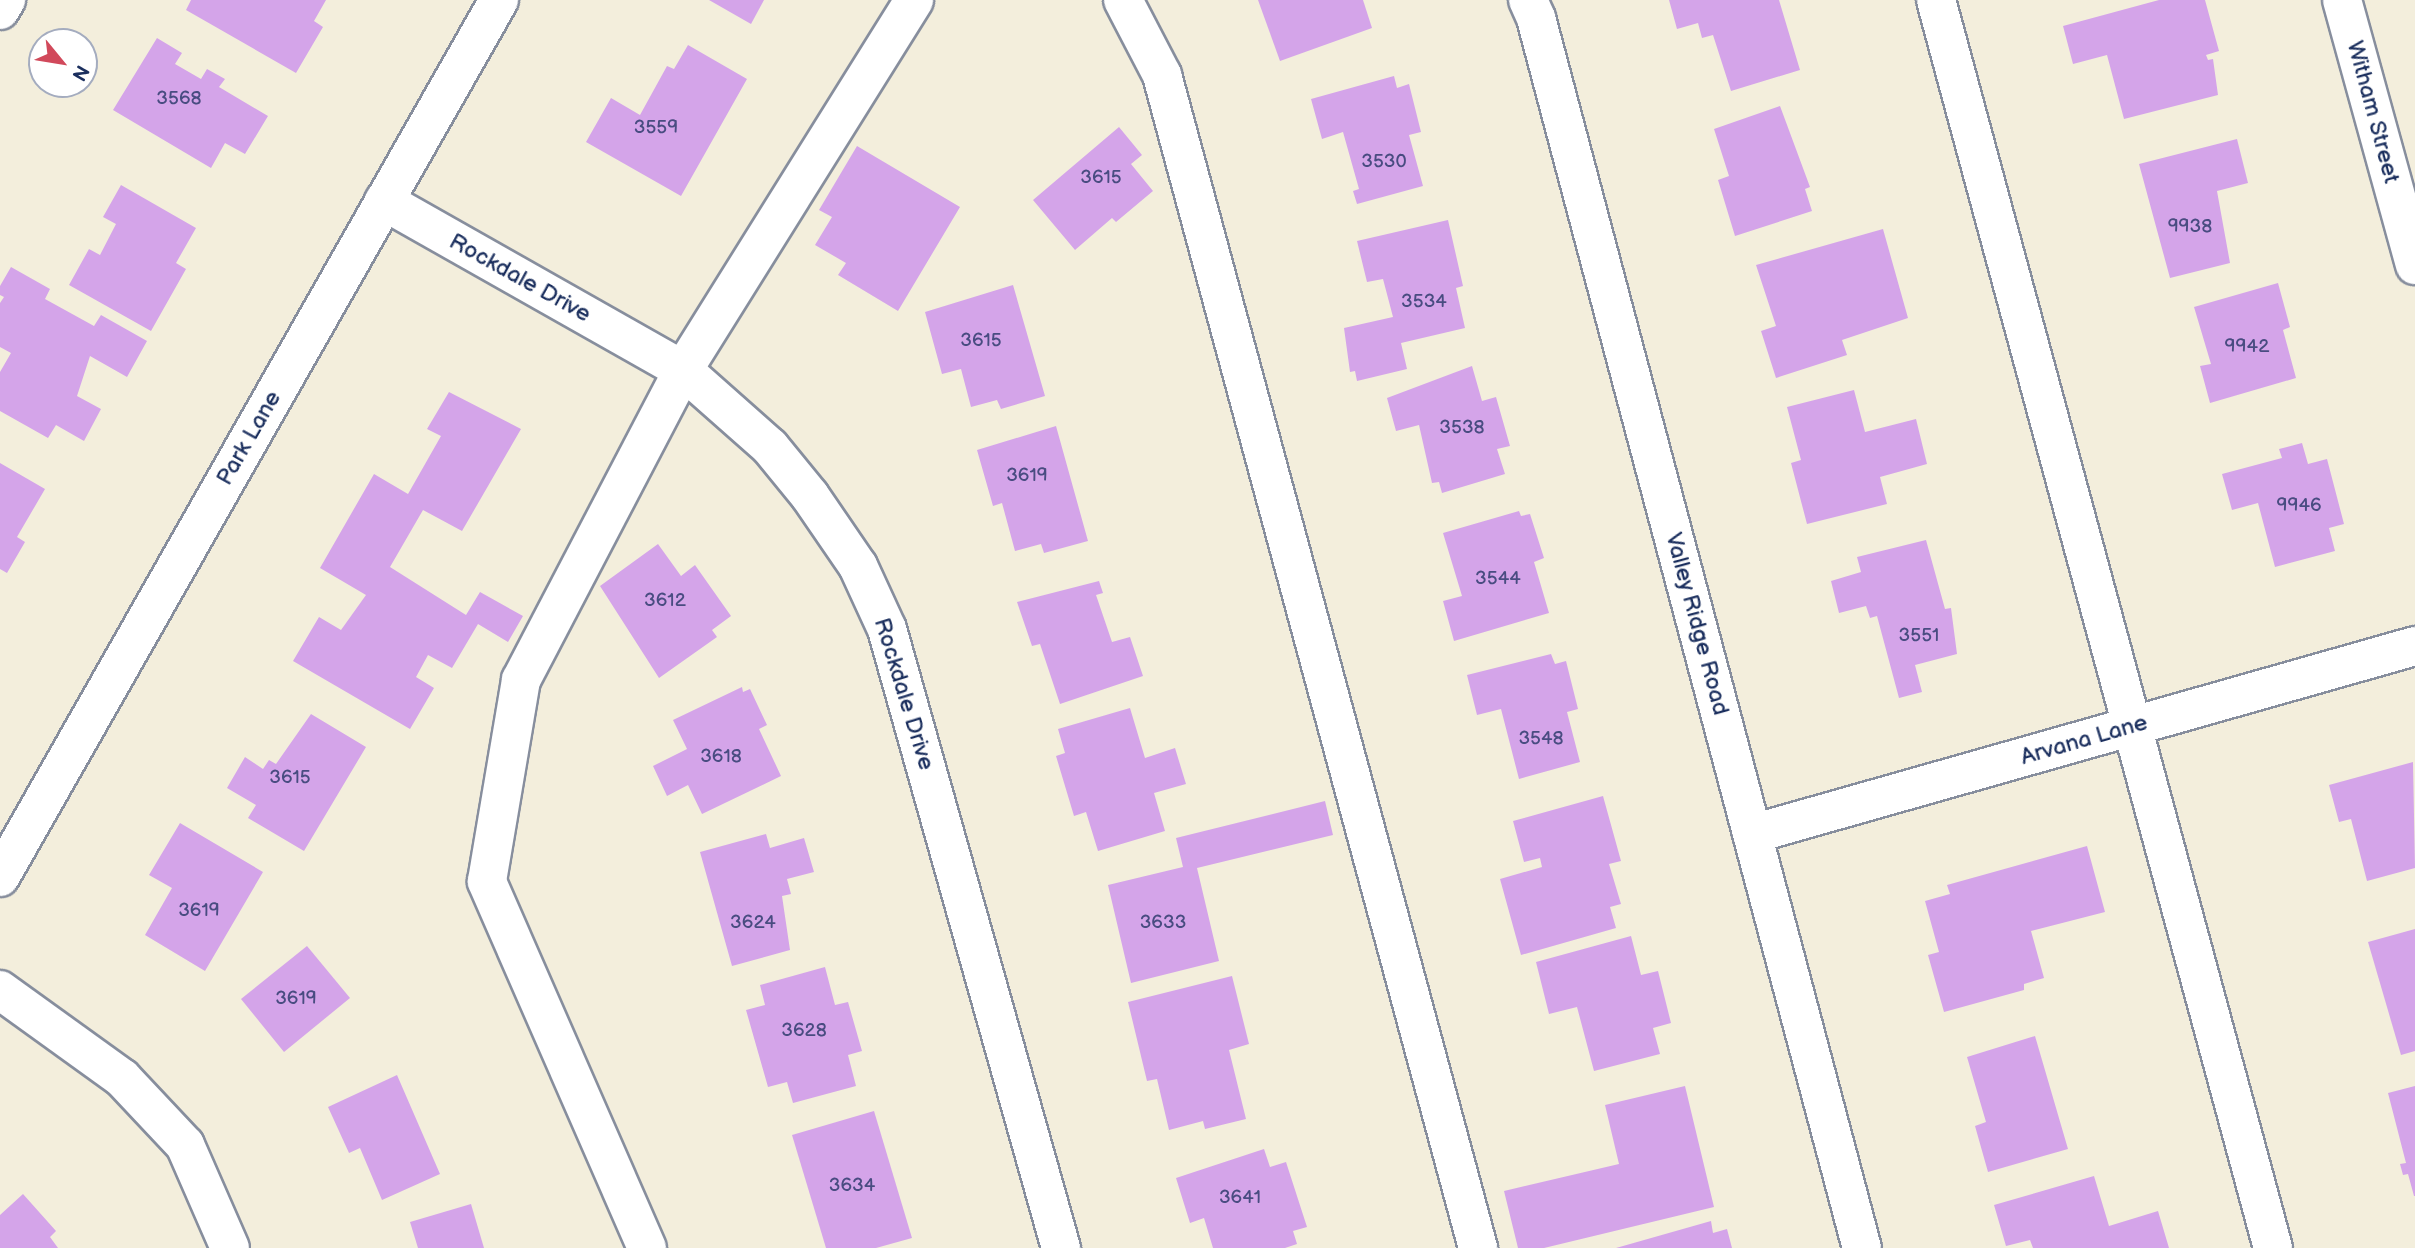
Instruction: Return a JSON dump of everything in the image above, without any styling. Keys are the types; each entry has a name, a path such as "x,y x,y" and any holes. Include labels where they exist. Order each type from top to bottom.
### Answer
{"street":[{"path":"0,10 6,0"},
{"name":"Park Lane","path":"0,877 499,0"},
{"path":"647,1248 487,881 521,680 683,370 914,0"},
{"path":"1123,0 1162,75 1478,1248"},
{"name":"Valley Ridge Road","path":"1528,0 1536,18 1862,1248"},
{"path":"1936,0 2273,1248"},
{"name":"Witham Street","path":"2342,0 2415,265"},
{"name":"Rockdale Drive","path":"384,201 683,370 770,447 810,496 858,566 887,629 1061,1248"},
{"name":"Arvana Lane","path":"1752,834 2415,646"},
{"path":"0,990 122,1078 185,1145 230,1248"}],"building":[{"path":"191,0 326,0 314,21 323,27 296,73 186,10"},
{"path":"709,0 764,0 751,24"},
{"path":"1258,0 1363,0 1372,28 1280,61"},
{"path":"1669,0 1779,0 1800,70 1731,91 1713,35 1702,38 1698,23 1677,29"},
{"path":"2159,0 2205,0 2219,51 2206,55 2208,60 2213,59 2218,95 2124,119 2107,55 2073,64 2063,26"},
{"path":"157,38 182,53 175,64 201,79 207,69 225,79 219,87 268,116 245,154 225,143 211,168 113,110"},
{"path":"688,45 747,79 681,196 586,142 611,98 640,115 667,66 674,69"},
{"path":"1394,76 1397,88 1409,84 1421,132 1409,135 1423,186 1357,204 1353,191 1359,189 1343,132 1322,139 1311,99"},
{"path":"1780,106 1810,187 1805,189 1812,211 1735,236 1718,180 1729,176 1714,129"},
{"path":"1119,127 1142,155 1131,164 1153,191 1116,222 1112,218 1075,250 1033,200"},
{"path":"2237,139 2248,183 2217,191 2230,263 2170,278 2139,164"},
{"path":"857,146 960,207 898,311 838,275 846,263 815,245 832,217 819,210"},
{"path":"121,185 196,228 176,263 186,269 151,331 69,285 89,249 100,255 116,224 103,217"},
{"path":"1448,220 1463,286 1456,288 1465,328 1401,343 1407,369 1357,381 1355,371 1350,372 1344,328 1393,317 1383,279 1367,282 1357,241"},
{"path":"1883,229 1908,318 1842,340 1847,355 1776,378 1761,331 1776,326 1756,265"},
{"path":"11,267 50,289 45,299 94,326 101,315 147,341 127,377 90,356 77,396 101,409 84,441 56,425 48,438 0,411 0,372 11,353 0,347 0,303 4,297 0,295 0,286"},
{"path":"2278,283 2290,327 2283,330 2296,378 2210,403 2200,366 2211,364 2194,307"},
{"path":"1013,285 1045,396 1001,409 997,400 971,407 961,369 942,374 925,312"},
{"path":"1472,366 1482,401 1496,397 1510,446 1497,449 1505,474 1442,493 1439,482 1432,483 1419,425 1396,431 1387,398"},
{"path":"1854,390 1865,432 1916,419 1927,464 1880,477 1887,504 1807,524 1791,463 1801,460 1787,407"},
{"path":"449,392 521,429 462,531 423,510 390,567 466,615 480,592 523,616 508,642 478,624 452,668 428,655 416,677 434,688 410,729 293,661 319,617 341,630 366,595 320,568 374,474 408,494 441,436 427,429"},
{"path":"1056,426 1088,541 1044,553 1041,544 1015,551 1002,503 993,506 977,450"},
{"path":"2302,443 2308,464 2327,459 2344,524 2329,528 2335,551 2275,567 2258,503 2232,510 2222,474 2282,458 2279,449"},
{"path":"0,463 45,489 17,537 25,542 7,573 0,569"},
{"path":"1519,511 1521,516 1530,514 1544,558 1534,562 1549,613 1454,641 1443,601 1462,596 1443,533"},
{"path":"1926,540 1945,609 1951,608 1957,654 1915,665 1922,692 1899,698 1877,616 1870,618 1866,606 1839,613 1831,581 1861,572 1857,557"},
{"path":"658,544 681,576 695,565 731,616 712,630 717,637 659,678 600,586"},
{"path":"1099,581 1103,593 1096,595 1112,642 1130,637 1143,676 1060,704 1040,644 1032,646 1017,602"},
{"path":"1551,654 1555,664 1566,661 1578,709 1567,712 1580,762 1519,779 1501,709 1477,715 1467,675"},
{"path":"742,687 743,692 750,689 767,725 759,729 781,776 702,814 688,785 667,796 653,766 687,749 673,720"},
{"path":"1130,708 1145,758 1175,748 1186,784 1154,793 1165,831 1098,851 1086,812 1074,816 1056,756 1065,753 1058,729"},
{"path":"311,714 366,747 304,851 248,818 256,805 227,788 245,757 263,769 269,760 276,764"},
{"path":"2413,762 2415,868 2367,881 2351,819 2339,822 2329,785"},
{"path":"1603,796 1621,861 1609,864 1621,904 1610,907 1616,928 1521,955 1500,879 1542,867 1540,858 1524,862 1513,821"},
{"path":"1325,801 1333,835 1197,868 1219,961 1131,983 1108,885 1183,867 1176,838"},
{"path":"180,823 263,872 205,971 145,935 172,888 149,875"},
{"path":"766,834 770,848 804,838 814,872 787,879 791,894 782,896 790,950 732,966 700,852"},
{"path":"2087,846 2105,912 2031,931 2044,978 2024,984 2024,990 1944,1012 1928,955 1939,952 1925,901 1950,894 1947,885"},
{"path":"2415,929 2415,1051 2401,1055 2368,942"},
{"path":"1631,936 1641,975 1658,971 1671,1023 1653,1028 1660,1054 1594,1071 1577,1007 1549,1014 1536,962"},
{"path":"307,946 350,998 284,1052 241,999"},
{"path":"825,967 835,1005 848,1002 862,1051 848,1055 856,1086 793,1103 787,1082 768,1087 746,1010 765,1005 760,985"},
{"path":"1232,976 1249,1044 1229,1050 1246,1119 1205,1129 1203,1121 1169,1130 1157,1079 1147,1081 1128,1002"},
{"path":"2035,1036 2068,1149 1988,1172 1975,1126 1986,1122 1967,1057"},
{"path":"397,1075 440,1174 382,1200 360,1148 349,1153 328,1107"},
{"path":"1685,1086 1714,1207 1544,1248 1518,1248 1504,1191 1619,1164 1605,1105"},
{"path":"2415,1086 2414,1196 2408,1174 2403,1175 2400,1164 2406,1163 2388,1093"},
{"path":"874,1111 912,1238 876,1248 826,1248 792,1135"},
{"path":"1264,1149 1270,1167 1286,1162 1307,1227 1293,1231 1297,1244 1285,1248 1213,1248 1204,1218 1190,1223 1176,1178"},
{"path":"2094,1176 2109,1226 2158,1211 2169,1248 2033,1248 2030,1240 2006,1246 1994,1205"},
{"path":"23,1194 56,1231 50,1237 58,1248 0,1248 0,1215"},
{"path":"471,1204 484,1248 418,1248 410,1222"},
{"path":"1711,1221 1713,1233 1727,1229 1732,1248 1616,1248"}]}
